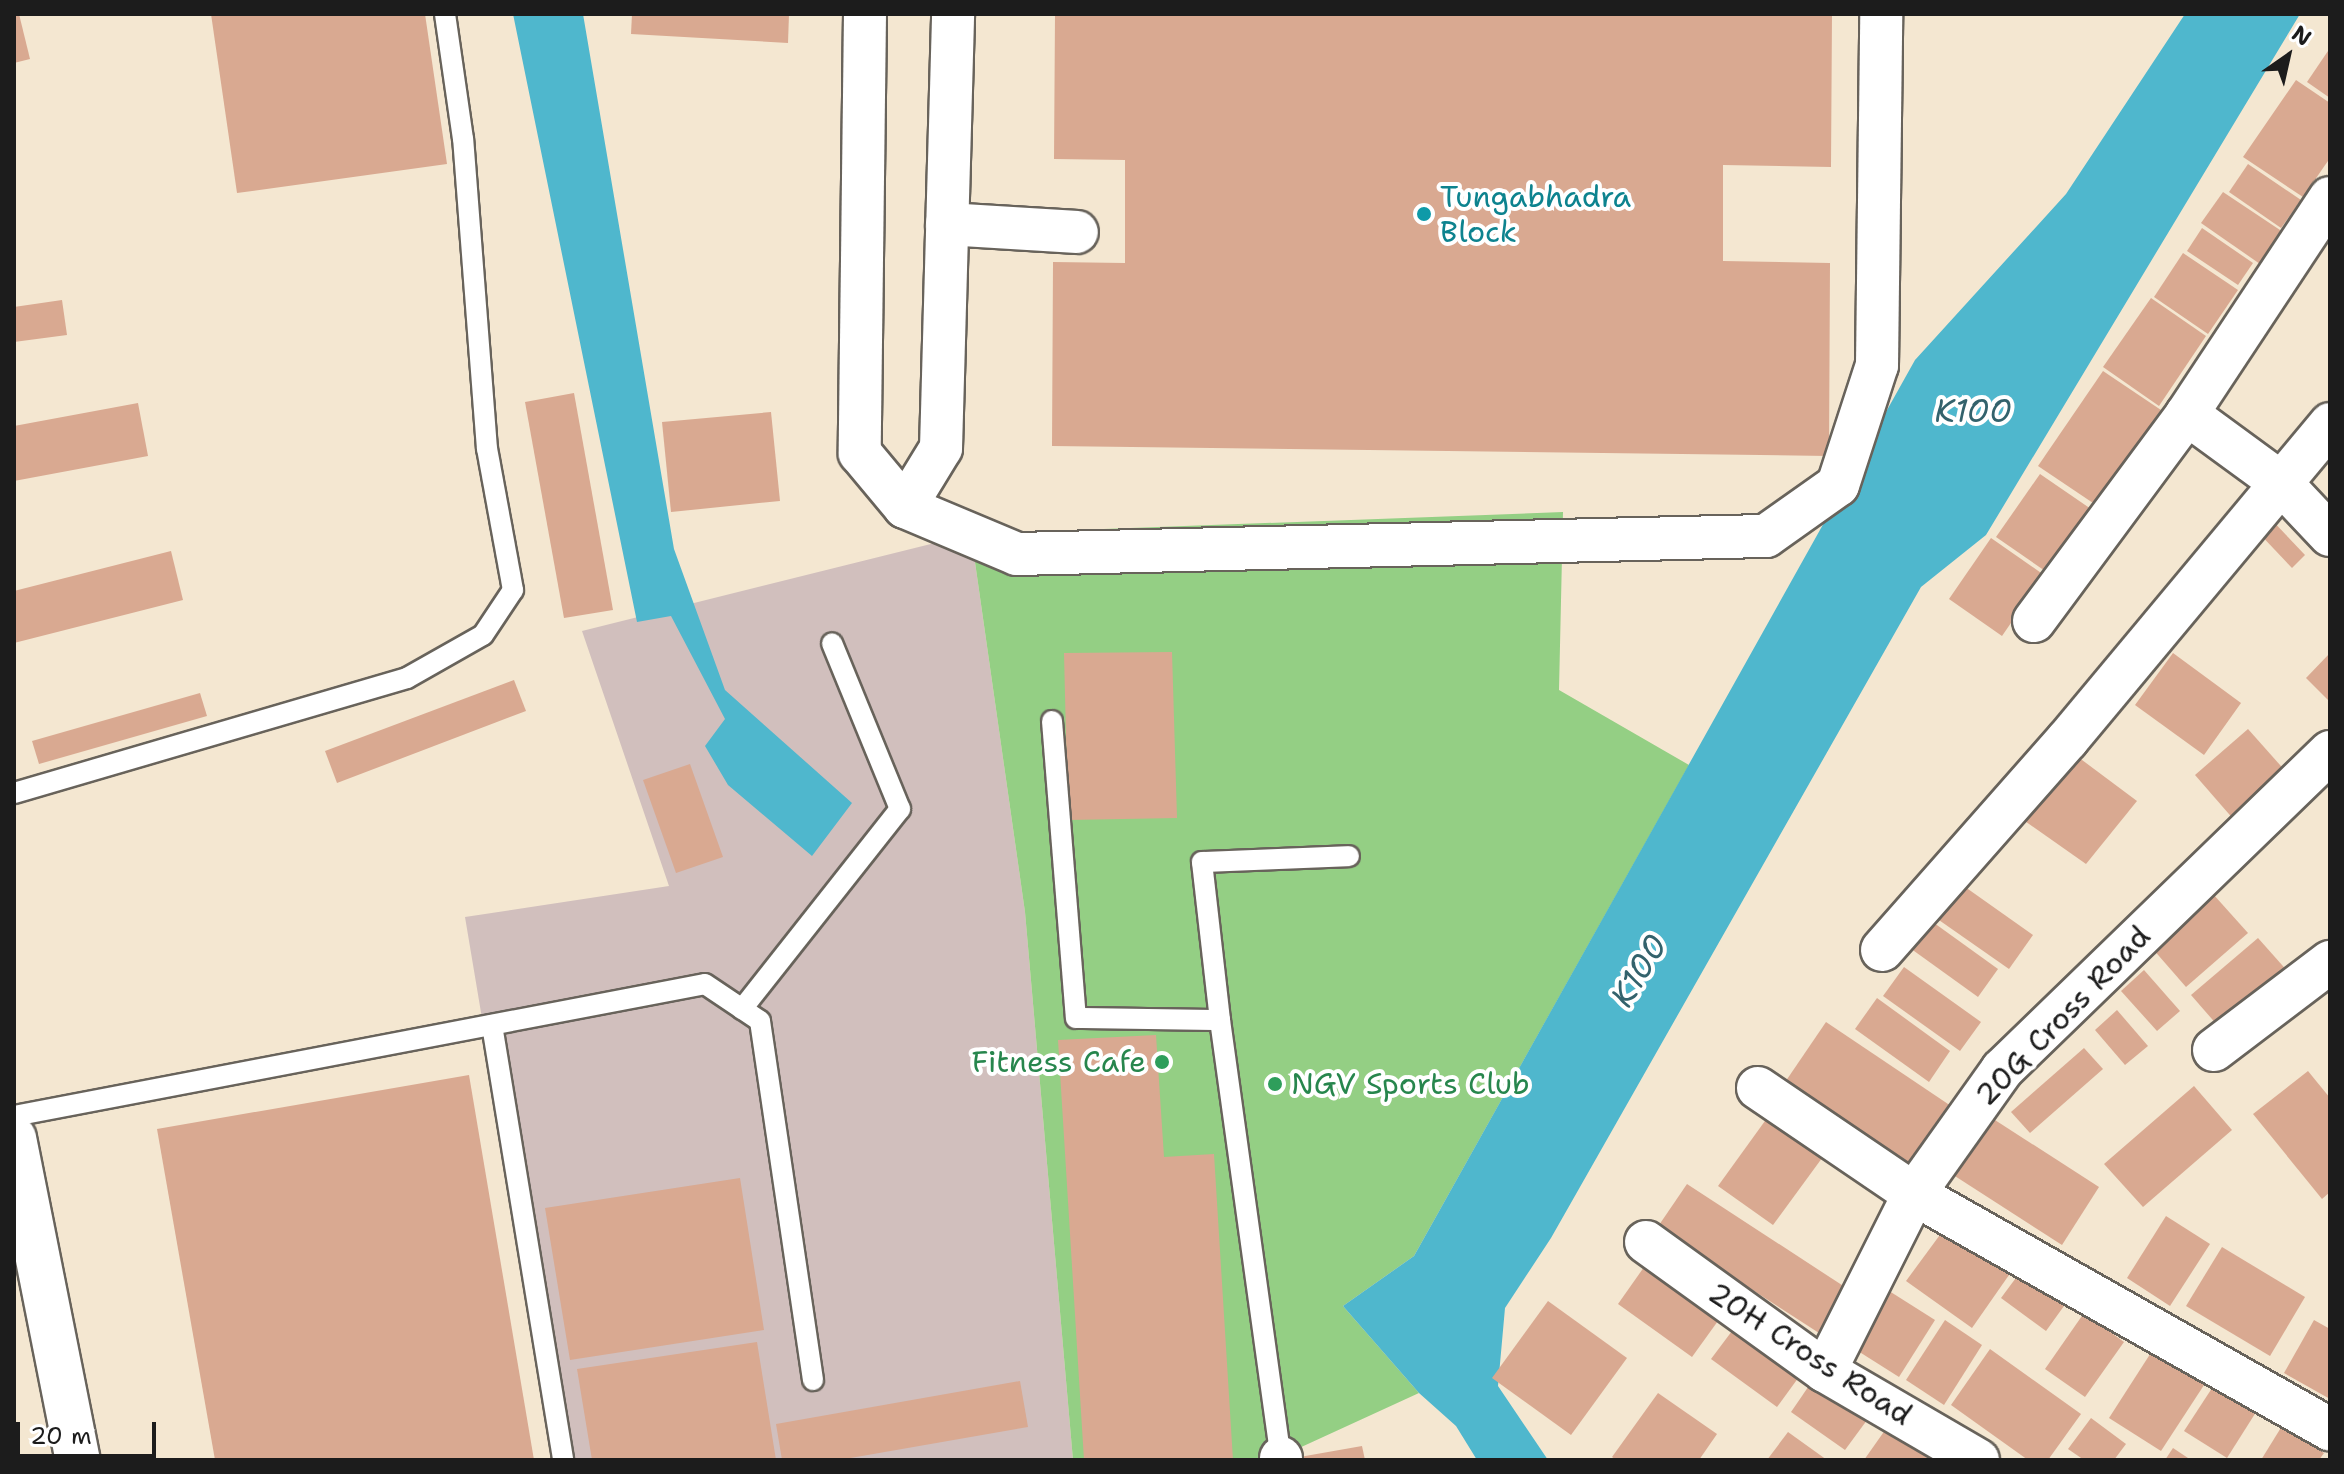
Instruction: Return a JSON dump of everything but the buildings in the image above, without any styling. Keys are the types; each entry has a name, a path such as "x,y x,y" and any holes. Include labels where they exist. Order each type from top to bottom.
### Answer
{"main road":[{"path":"14,1138 78,1460"}],"street":[{"path":"865,14 860,453 905,507 1017,554 1766,536 1838,485 1877,365 1881,14"},
{"path":"905,507 941,448 953,14"},
{"path":"2034,621 2187,414 2330,198"},
{"path":"947,224 1077,232"},
{"path":"2187,414 2280,482 2330,535"},
{"path":"1882,950 2068,739 2330,424"},
{"name":"20G Cross Road","path":"1825,1371 1914,1194 2002,1070 2330,752"},
{"path":"2214,1050 2330,962"},
{"path":"1758,1088 1914,1194 2330,1429"},
{"name":"20H Cross Road","path":"1646,1242 1825,1371 1978,1460"}],"lane":[{"path":"14,793 407,678 483,635 513,590 487,449 463,139 445,14"},
{"path":"742,1009 900,809 832,643"},
{"path":"1052,721 1076,1018 1220,1020"},
{"path":"1281,1459 1220,1020 1202,862 1349,856"},
{"path":"14,1116 705,984 760,1021 813,1380"},
{"path":"492,1025 563,1460"}],"shaded area":[{"path":"971,534 1025,912 1073,1460 556,1460 465,917 669,886 582,631"}],"green space":[{"name":"NGV Sports Club","path":"1563,512 1559,690 1689,765 1414,1256 1343,1306 1419,1393 1273,1460 1073,1460 1025,912 971,534"}],"water":[{"path":"513,14 583,14 674,549 725,690 852,803 812,856 728,785 705,746 725,719 671,616 637,622"},
{"name":"K100","path":"2185,14 2300,14 1986,535 1921,587 1551,1238 1505,1308 1498,1386 1548,1460 1477,1460 1456,1426 1419,1393 1343,1306 1414,1256 1915,360 2066,194"}],"place":[{"name":"Tungabhadra Block","path":"1424,214"},
{"name":"Fitness Cafe","path":"1162,1062"},
{"name":"NGV Sports Club","path":"1275,1084"}]}
